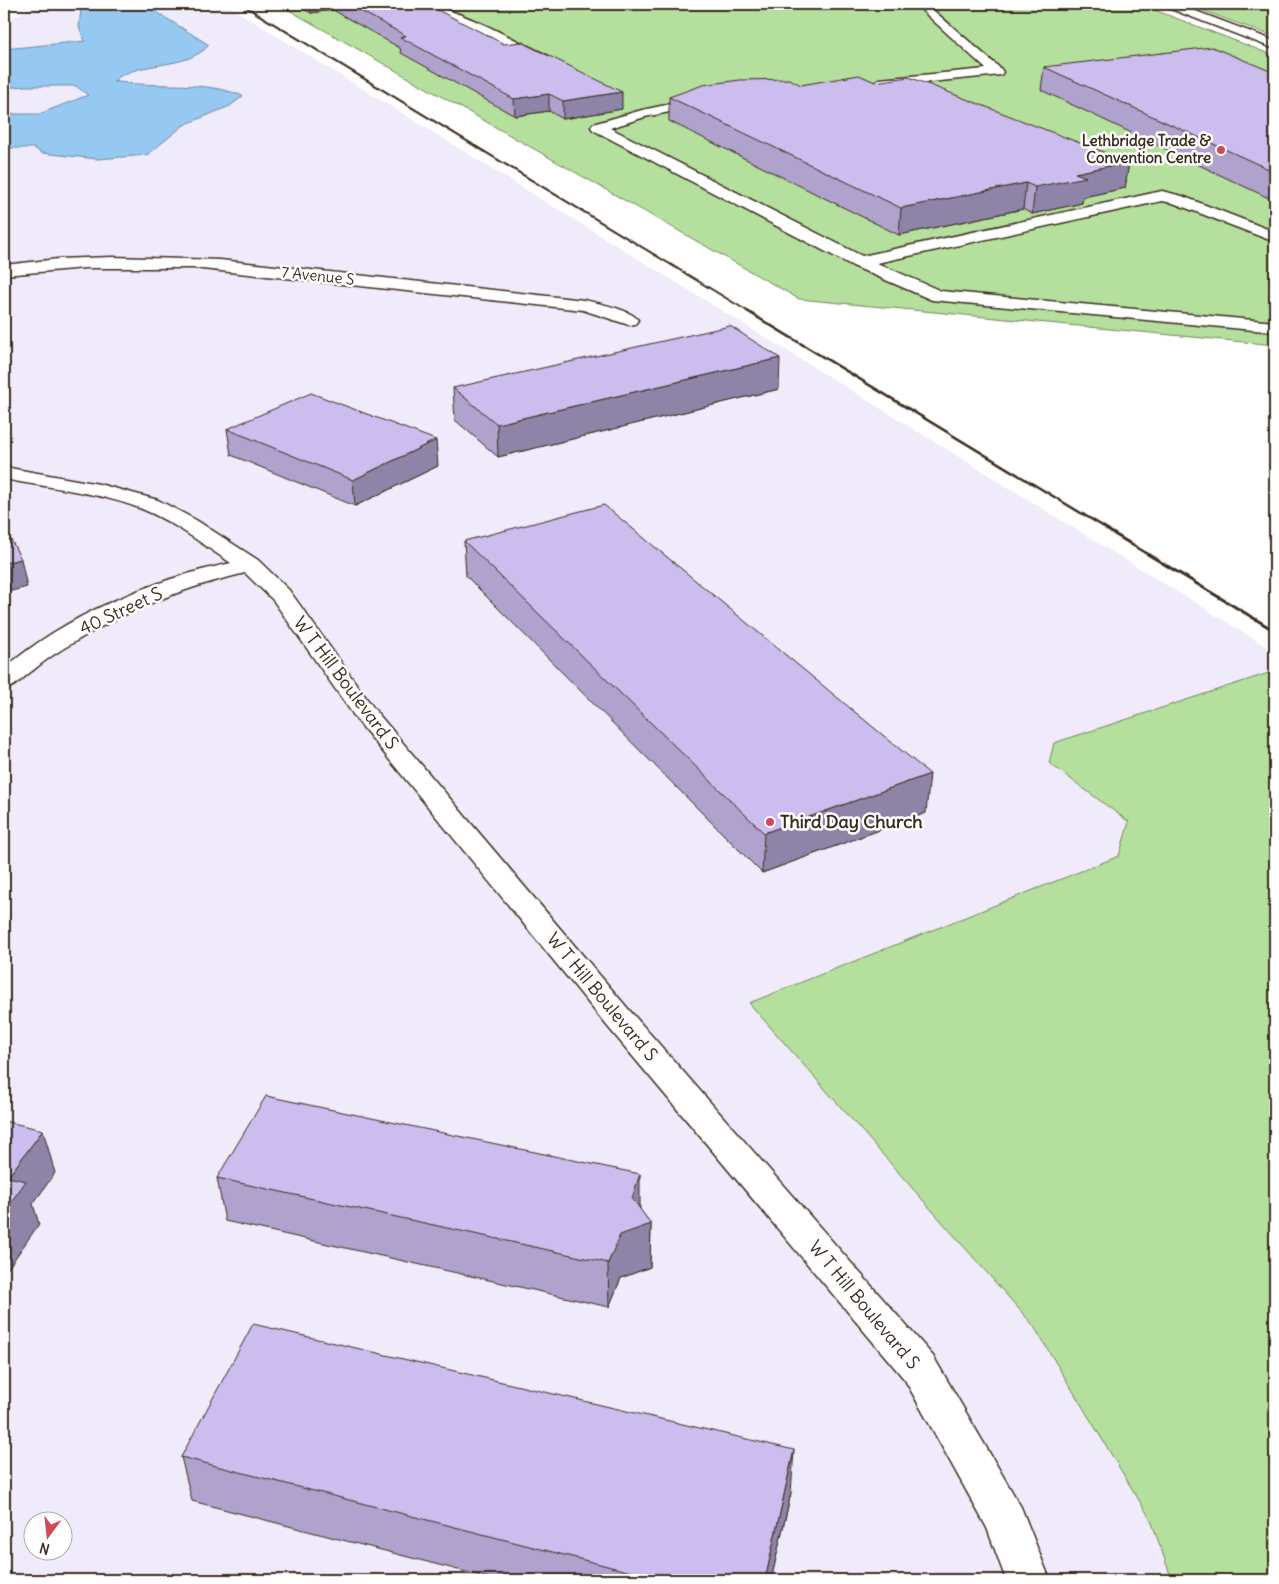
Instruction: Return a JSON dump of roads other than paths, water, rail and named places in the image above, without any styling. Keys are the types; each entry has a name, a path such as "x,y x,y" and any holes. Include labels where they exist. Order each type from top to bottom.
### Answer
{"street":[{"path":"419,4 445,12 557,65"},
{"path":"861,84 997,72 920,4"},
{"path":"1168,4 1275,45"},
{"path":"718,99 642,114 598,126 859,262 938,296 1275,327"},
{"path":"627,104 642,114"},
{"path":"859,262 1162,196 1177,199 1275,237"},
{"name":"7 Avenue S","path":"4,270 42,265 123,261 164,261 220,265 584,305 607,310 629,320"},
{"name":"W T Hill Boulevard S","path":"4,473 100,490 150,505 188,525 250,565 281,596 366,715 619,1019 919,1368 1006,1521 1028,1580"},
{"name":"40 Street S","path":"4,682 52,645 98,619 140,599 189,580 250,565"}],"water":[{"path":"79,4 144,4 209,45 188,59 136,70 124,74 113,81 195,86 227,91 243,96 230,106 184,125 147,155 98,159 41,153 34,148 4,148 4,114 39,114 88,95 76,86 4,88 4,49 85,41 79,27 81,9"}],"railway":[{"path":"241,4 749,312"},
{"path":"747,311 1109,530"},
{"path":"1106,529 1275,631"}],"place":[{"name":"Lethbridge Trade & Convention Centre","path":"1221,150"},
{"name":"Third Day Church","path":"770,822"}]}
